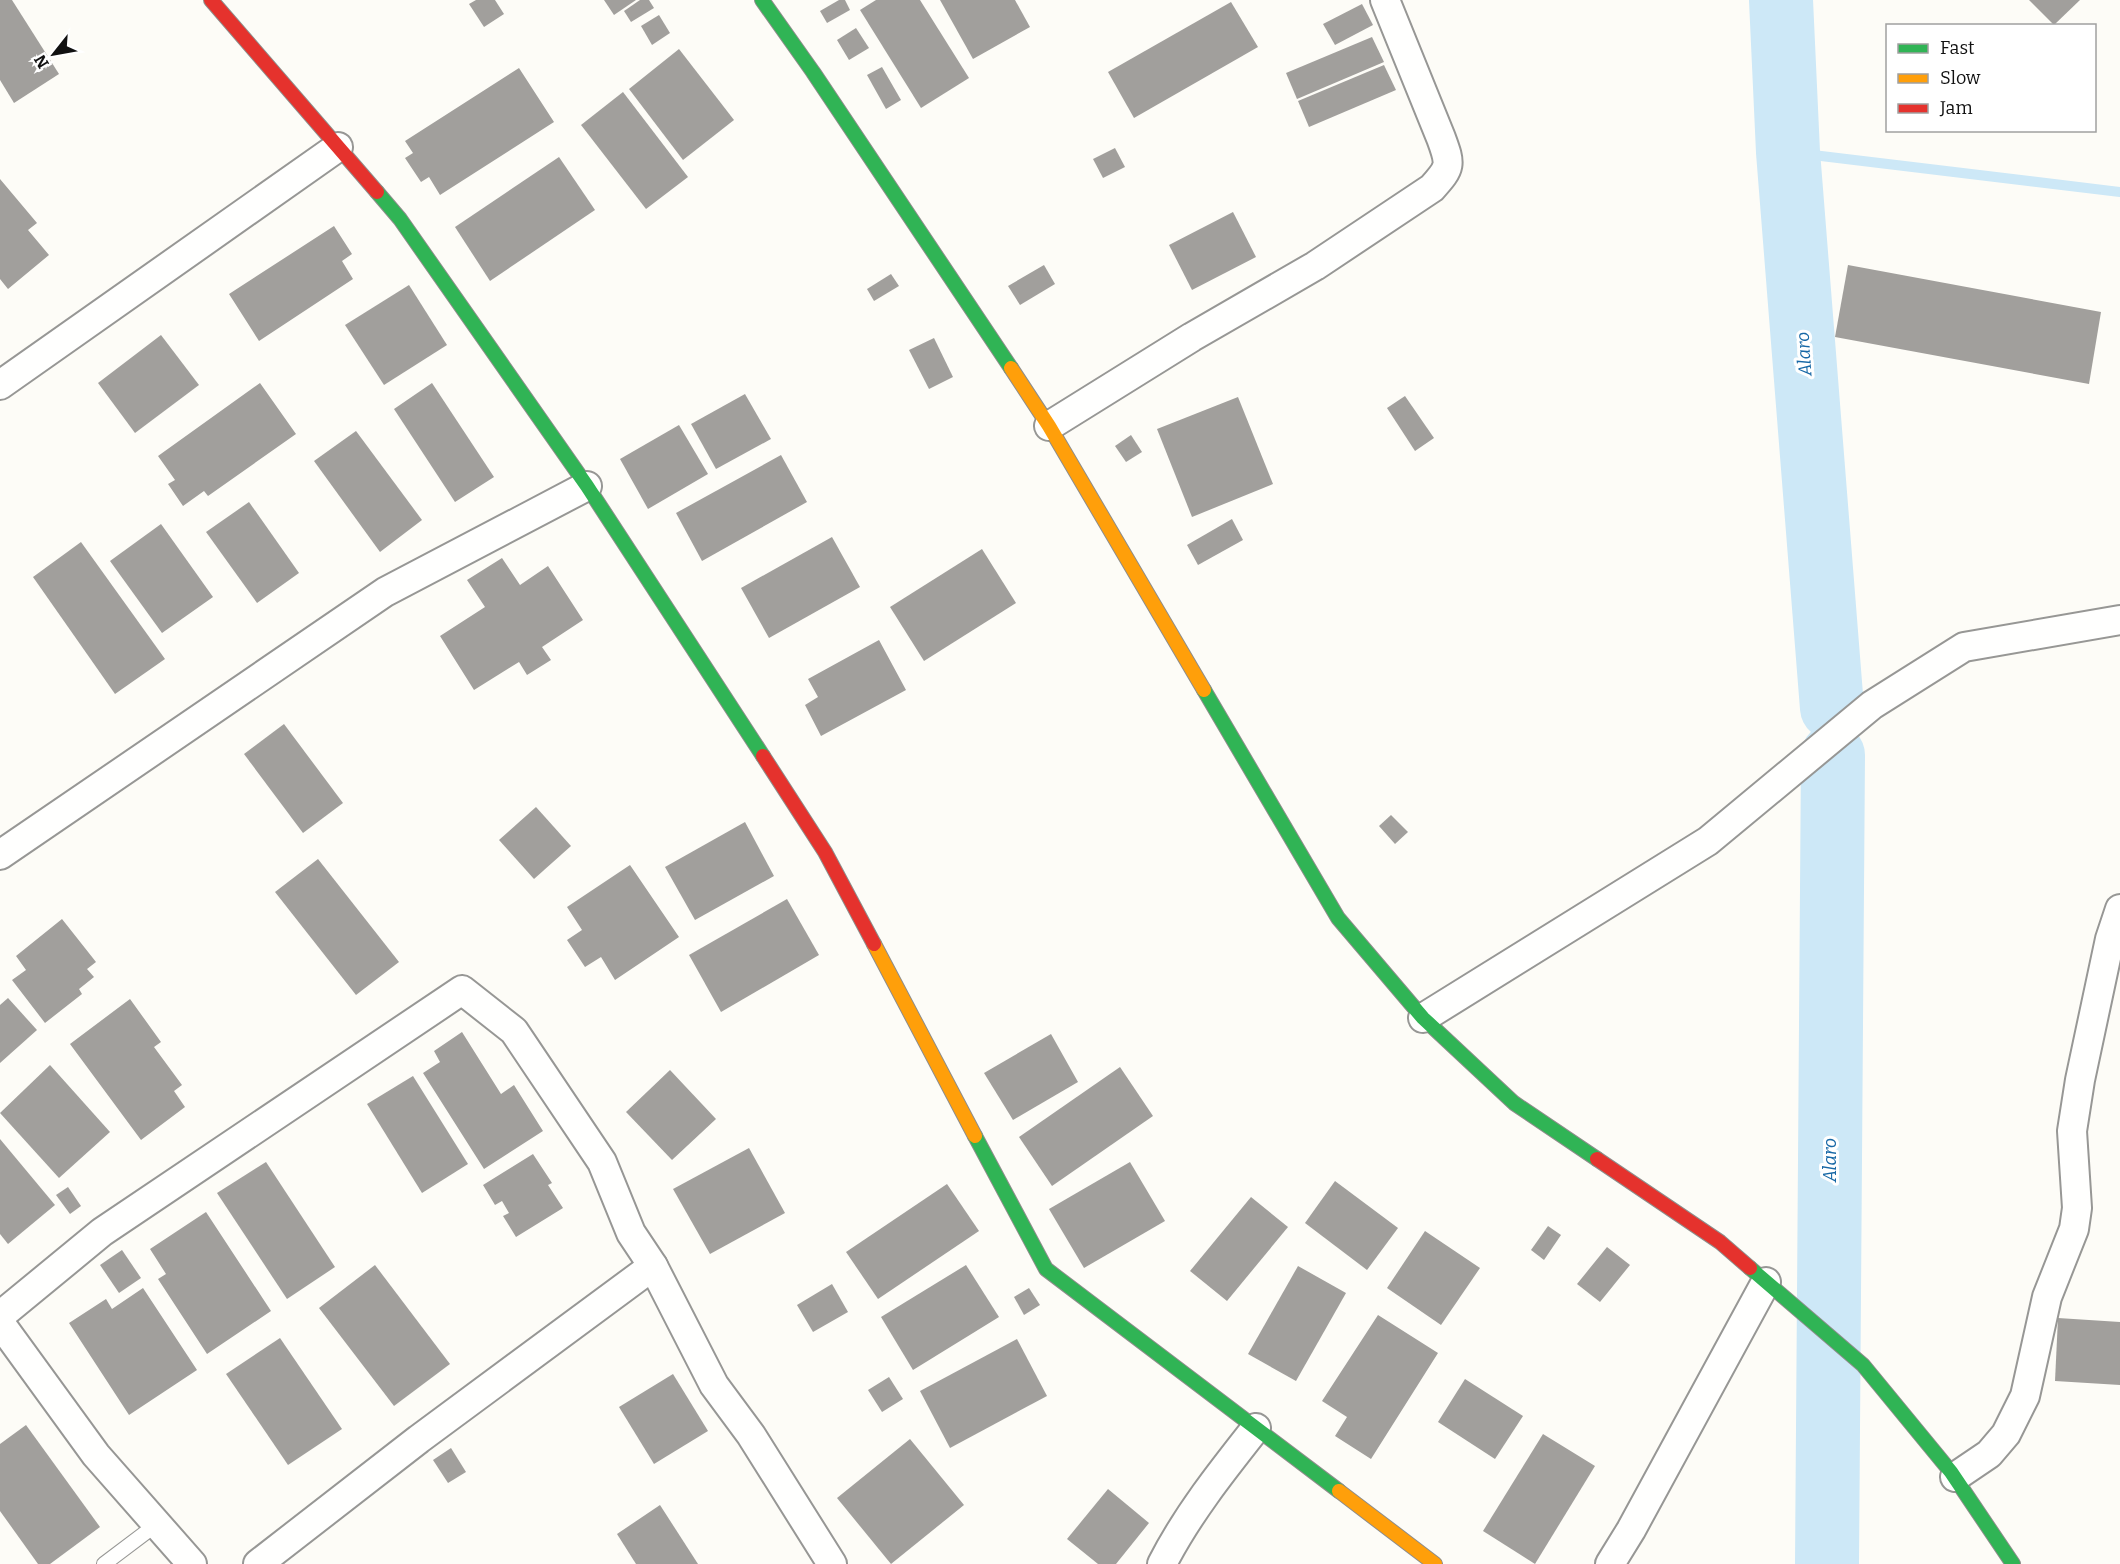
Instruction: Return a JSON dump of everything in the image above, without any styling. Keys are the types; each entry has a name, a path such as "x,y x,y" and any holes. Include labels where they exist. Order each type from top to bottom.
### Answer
{"street":[{"path":"211,0 400,219 586,486 825,852 1046,1269 1435,1564"},
{"path":"762,0 813,72 1048,426 1338,918 1423,1018 1514,1103 1720,1242 1863,1365 1955,1477 2013,1564"},
{"path":"1048,426 1192,337 1315,266 1432,188 1448,171 1448,155 1442,138 1385,0"},
{"path":"0,385 338,147"},
{"path":"0,855 385,592 586,486"},
{"path":"1423,1018 1708,841 1872,705 1964,647 2120,620"},
{"path":"1955,1477 1989,1454 2006,1434 2025,1396 2047,1297 2074,1230 2077,1208 2072,1131 2080,1080 2120,909"},
{"path":"0,1316 102,1232 462,990 514,1031 602,1162 631,1233 654,1266 714,1385 751,1435 832,1564"},
{"path":"258,1564 419,1439 654,1266"},
{"path":"1610,1564 1631,1530 1766,1282"},
{"path":"0,1323 96,1455 192,1564"},
{"path":"1162,1564 1175,1538 1225,1467 1256,1428"}],"lane":[{"path":"104,1564 158,1524"}],"building":[{"path":"0,0 12,0 59,74 14,103 0,80"},
{"path":"476,0 495,0 504,14 484,27 469,4"},
{"path":"604,0 636,0 614,15"},
{"path":"640,0 649,0 654,8 631,22 624,11"},
{"path":"839,0 845,0 850,10 827,23 820,11"},
{"path":"876,0 920,0 969,78 921,108 860,10"},
{"path":"940,0 1015,0 1030,27 973,59"},
{"path":"2029,0 2080,0 2055,24"},
{"path":"1231,2 1258,47 1134,118 1108,72"},
{"path":"1362,4 1373,25 1335,45 1323,24"},
{"path":"659,15 670,33 652,45 641,26"},
{"path":"856,28 869,48 849,60 837,40"},
{"path":"1372,37 1384,62 1297,99 1286,73"},
{"path":"679,49 734,120 683,160 629,89"},
{"path":"1384,65 1396,90 1309,127 1298,101"},
{"path":"882,67 901,100 886,109 867,75"},
{"path":"519,68 554,122 440,195 429,177 421,182 405,158 413,153 405,141"},
{"path":"623,92 688,177 646,209 581,125"},
{"path":"1115,148 1125,167 1103,178 1093,159"},
{"path":"559,157 595,210 490,281 455,227"},
{"path":"0,179 37,223 28,230 49,255 8,289 0,279"},
{"path":"1233,212 1256,257 1192,290 1169,245"},
{"path":"334,226 352,254 342,261 353,279 259,341 229,294"},
{"path":"1044,265 1055,284 1020,305 1008,286"},
{"path":"1848,265 2101,312 2089,384 1835,337"},
{"path":"891,274 899,286 874,301 867,289"},
{"path":"409,285 447,345 384,385 345,325"},
{"path":"161,335 199,385 135,433 98,383"},
{"path":"934,338 953,377 929,389 909,350"},
{"path":"260,383 296,434 208,496 204,491 183,506 168,484 175,480 158,456"},
{"path":"432,383 494,477 455,502 394,409"},
{"path":"745,394 771,439 716,469 691,424"},
{"path":"1405,396 1434,438 1415,451 1387,408"},
{"path":"1238,397 1273,484 1192,517 1157,429"},
{"path":"679,425 708,474 648,509 620,459"},
{"path":"356,431 422,520 380,552 314,461"},
{"path":"1131,435 1142,452 1126,462 1115,446"},
{"path":"781,455 807,502 702,561 676,513"},
{"path":"249,502 299,573 257,603 206,532"},
{"path":"1232,519 1243,540 1198,565 1187,545"},
{"path":"161,524 213,597 162,633 110,561"},
{"path":"832,537 860,587 769,638 741,588"},
{"path":"81,542 165,659 115,694 33,577"},
{"path":"982,549 1016,603 924,661 890,607"},
{"path":"502,558 520,585 548,566 583,620 542,647 551,660 527,675 519,662 474,690 440,636 485,607 467,580"},
{"path":"879,640 906,690 821,736 805,705 818,697 808,679"},
{"path":"284,724 343,803 303,833 244,754"},
{"path":"536,807 571,846 534,879 499,840"},
{"path":"1391,815 1408,832 1395,844 1379,826"},
{"path":"745,822 774,876 695,920 665,867"},
{"path":"318,859 399,962 356,995 275,892"},
{"path":"630,865 679,937 615,980 601,957 585,967 567,940 582,930 567,907"},
{"path":"787,899 819,955 721,1012 689,955"},
{"path":"62,919 96,962 87,969 94,977 79,989 82,994 45,1023 12,980 26,970 16,956"},
{"path":"8,998 37,1030 0,1063 0,1005"},
{"path":"130,999 161,1042 154,1047 182,1085 174,1091 185,1107 141,1140 70,1044"},
{"path":"462,1032 501,1094 514,1085 543,1131 484,1169 423,1073 440,1062 434,1051"},
{"path":"1051,1034 1078,1082 1013,1120 984,1073"},
{"path":"50,1065 110,1132 59,1178 0,1113"},
{"path":"1120,1067 1153,1116 1052,1186 1019,1137"},
{"path":"670,1070 716,1119 672,1160 626,1112"},
{"path":"413,1076 468,1164 422,1193 367,1104"},
{"path":"0,1139 55,1205 8,1244 0,1234"},
{"path":"749,1148 785,1213 710,1254 673,1189"},
{"path":"533,1154 552,1183 548,1185 563,1208 516,1237 503,1216 509,1213 502,1201 495,1205 483,1185"},
{"path":"266,1162 335,1267 287,1299 217,1193"},
{"path":"1130,1162 1165,1221 1084,1268 1049,1209"},
{"path":"1335,1181 1398,1228 1367,1270 1305,1223"},
{"path":"947,1184 979,1231 878,1299 846,1252"},
{"path":"68,1187 81,1206 70,1214 56,1195"},
{"path":"1251,1197 1288,1227 1227,1301 1190,1271"},
{"path":"206,1212 271,1311 207,1354 158,1279 166,1274 150,1249"},
{"path":"1548,1226 1561,1235 1544,1260 1531,1250"},
{"path":"1425,1231 1480,1268 1441,1325 1387,1288"},
{"path":"1607,1247 1630,1265 1600,1302 1577,1284"},
{"path":"122,1250 141,1278 119,1293 100,1265"},
{"path":"375,1265 450,1364 394,1406 319,1308"},
{"path":"966,1265 999,1317 913,1370 881,1317"},
{"path":"1298,1266 1346,1293 1296,1381 1248,1354"},
{"path":"832,1284 848,1312 813,1332 797,1305"},
{"path":"143,1288 197,1370 129,1415 69,1323 106,1299 112,1309"},
{"path":"1029,1288 1040,1305 1024,1315 1014,1297"},
{"path":"1378,1315 1438,1353 1371,1459 1335,1436 1347,1417 1322,1401"},
{"path":"2058,1318 2120,1322 2120,1385 2055,1381"},
{"path":"280,1338 342,1429 288,1465 226,1374"},
{"path":"1017,1339 1047,1396 950,1448 920,1391"},
{"path":"673,1374 708,1431 654,1464 619,1407"},
{"path":"889,1377 903,1399 882,1412 868,1390"},
{"path":"1465,1379 1523,1416 1495,1459 1438,1422"},
{"path":"26,1425 100,1527 50,1564 38,1564 0,1511 0,1444"},
{"path":"1543,1434 1595,1466 1535,1564 1483,1531"},
{"path":"910,1439 964,1505 891,1564 837,1498"},
{"path":"451,1448 466,1472 448,1483 433,1460"},
{"path":"1108,1489 1149,1523 1116,1564 1098,1564 1067,1539"},
{"path":"660,1505 698,1564 636,1564 617,1534"}],"waterway":[{"name":"Alaro","path":"1781,0 1788,152 1832,708"},
{"path":"1788,152 2120,192"},
{"name":"Alaro","path":"1827,1564 1833,755"}],"traffic: fast":[{"path":"762,0 813,72 1011,368"},
{"path":"377,192 400,219 587,486 763,756"},
{"path":"1204,690 1338,918 1423,1018 1514,1103 1597,1159"},
{"path":"975,1136 1046,1269 1339,1491"},
{"path":"1750,1268 1863,1365 1951,1472 2013,1564"}],"traffic: slow":[{"path":"1011,368 1049,426 1204,690"},
{"path":"874,944 975,1136"},
{"path":"1339,1491 1435,1564"}],"traffic: jam":[{"path":"211,0 377,192"},
{"path":"763,756 825,852 874,944"},
{"path":"1597,1159 1720,1242 1750,1268"}]}
